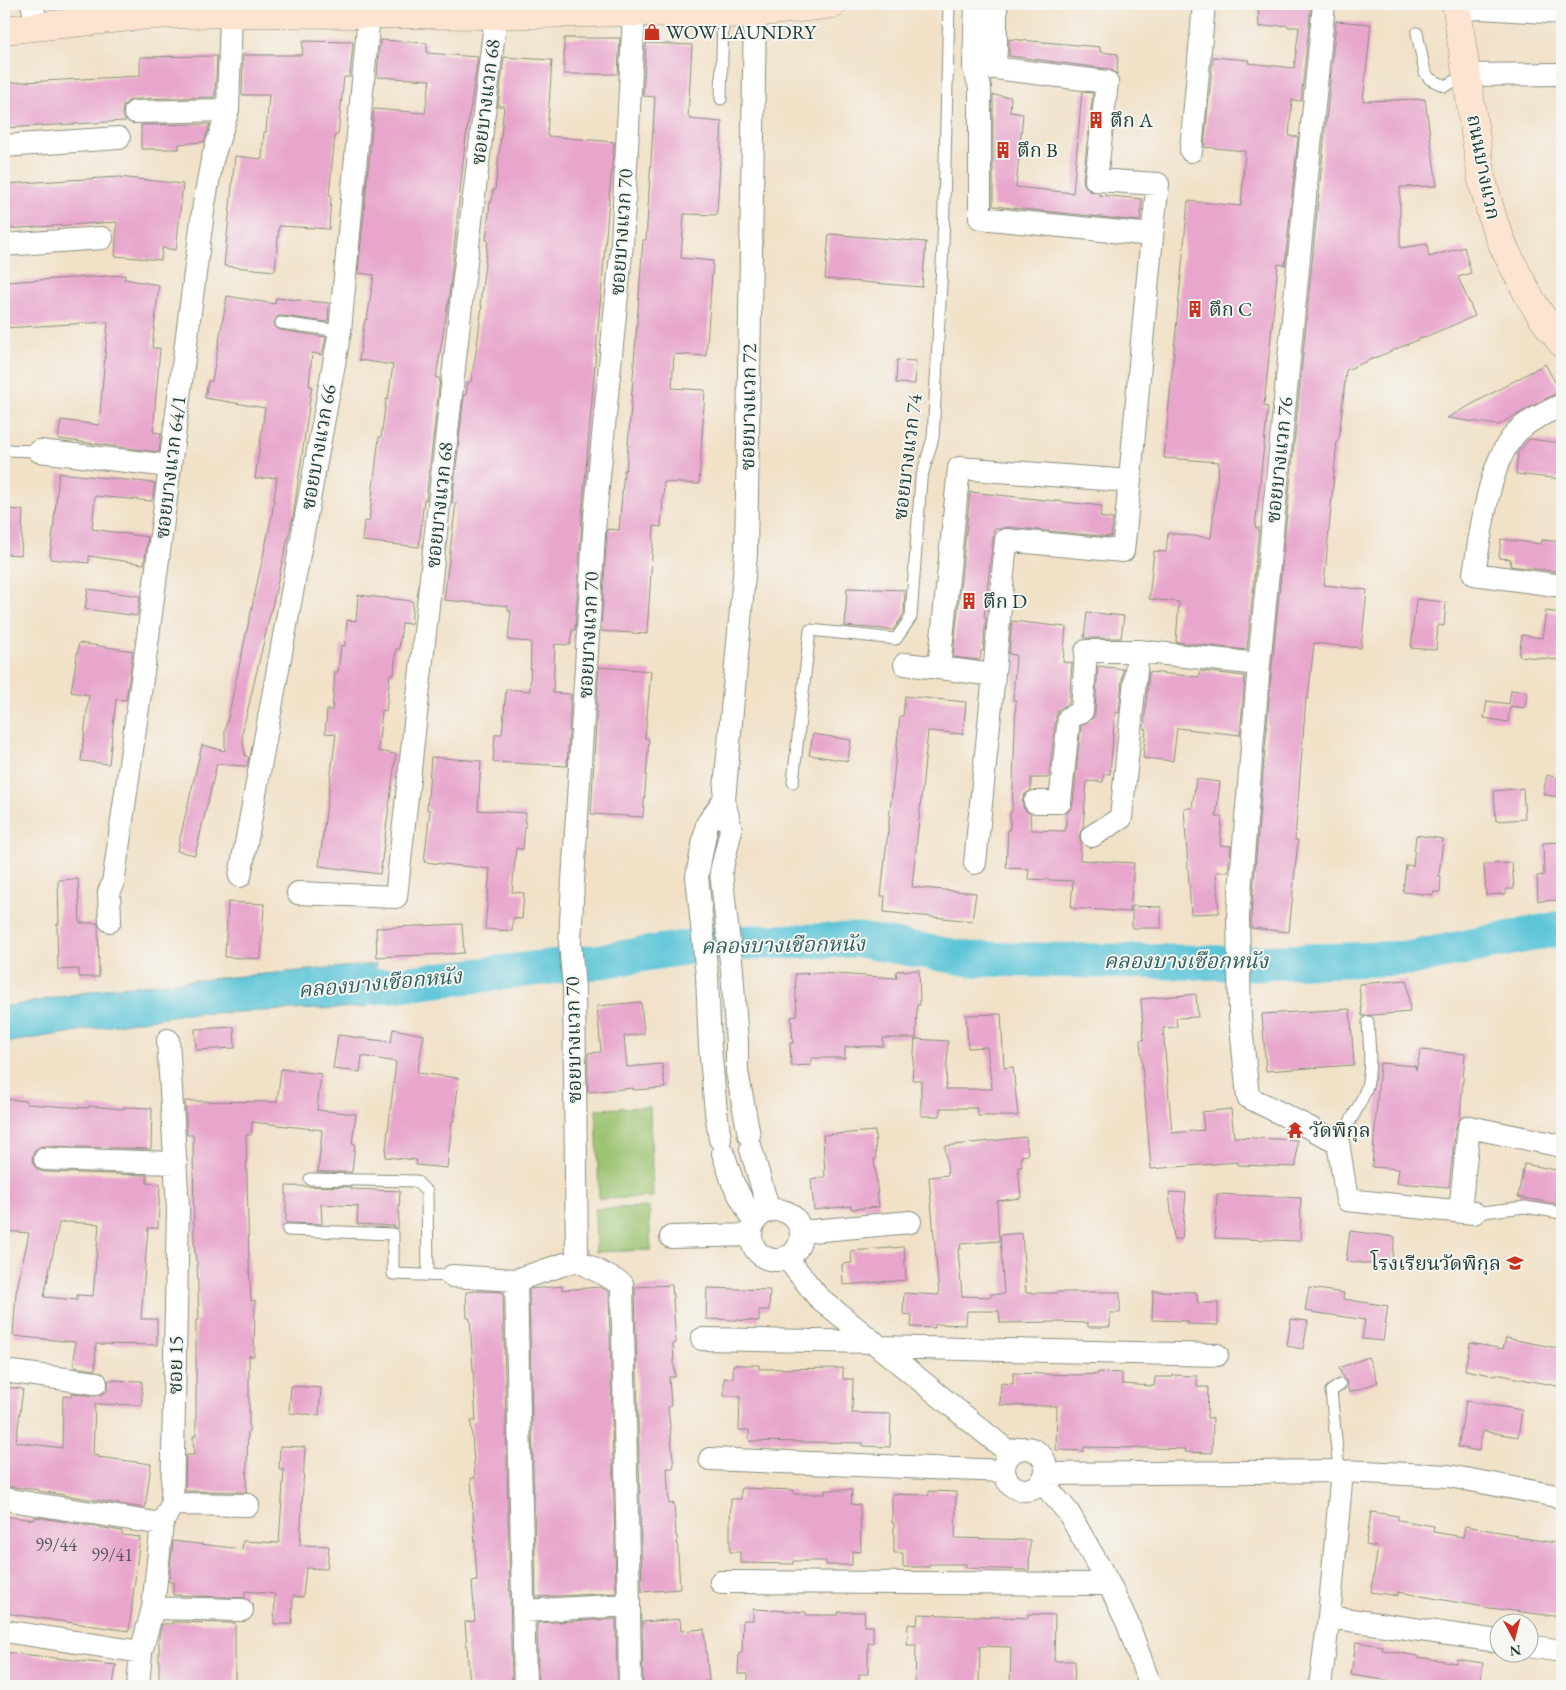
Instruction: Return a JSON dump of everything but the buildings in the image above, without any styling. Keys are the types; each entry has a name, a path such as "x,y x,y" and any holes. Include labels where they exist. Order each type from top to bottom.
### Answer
{"main road":[{"path":"4,30 35,15 148,9 231,13 369,14 496,9 723,14 755,13 833,4"},
{"name":"ถนนบางแวก","path":"1457,7 1482,180 1494,223 1505,250 1526,290 1544,320 1562,343"}],"street":[{"path":"976,4 985,68"},
{"path":"996,4 996,47 985,68 980,87 980,218 1152,235"},
{"path":"1191,151 1204,4"},
{"name":"ซอยบางแวก 76","path":"1324,4 1259,664 1238,916 1240,1016 1248,1096 1338,1142"},
{"path":"1457,7 1562,13"},
{"name":"ซอยบางแวก 68","path":"298,893 396,897 462,295 496,9"},
{"name":"ซอยบางแวก 70","path":"578,1260 574,988 570,942 595,517 622,244 634,12"},
{"name":"ซอยบางแวก 64/1","path":"110,921 109,892 113,884 146,654 204,204 212,160 228,110 231,13"},
{"name":"ซอยบางแวก 72","path":"724,800 746,553 755,13"},
{"name":"ซอยบางแวก 66","path":"240,876 340,331 369,14"},
{"path":"975,863 1006,540 1122,551 1158,184 1096,180 1107,82 985,68"},
{"path":"1466,75 1562,74"},
{"path":"135,112 228,110"},
{"path":"4,146 119,138"},
{"path":"4,245 102,238"},
{"path":"1562,405 1524,425 1508,443 1492,478 1474,574 1562,586"},
{"path":"39,451 170,466"},
{"path":"994,675 921,666 959,468 1130,480"},
{"path":"1035,802 1060,802 1069,718 1082,711 1086,651 1138,651 1259,664"},
{"path":"1092,836 1121,818 1138,651"},
{"path":"724,800 707,824 697,876 707,976 712,1076 722,1146 733,1183 758,1223"},
{"path":"670,1237 758,1223 783,1211 797,1220 801,1232 799,1245 786,1257 773,1259 765,1257 754,1246 758,1223 750,1142 737,1072 732,970 721,872 731,830 724,800"},
{"name":"ซอย 15","path":"138,1686 141,1652 153,1608 162,1524 172,1504 178,1208 168,1040"},
{"path":"1338,1142 1347,1200 1467,1212 1469,1127 1562,1146"},
{"path":"45,1159 176,1163"},
{"path":"801,1232 910,1222"},
{"path":"786,1257 818,1297 877,1345 1008,1463"},
{"path":"452,1276 516,1280 578,1260 622,1284 630,1686"},
{"path":"516,1280 526,1686"},
{"path":"702,1339 1217,1355"},
{"path":"4,1371 96,1383"},
{"path":"1023,1448 1036,1451 1045,1461 1044,1478 1037,1487 1023,1490 1016,1488 1006,1478 1008,1463 1023,1448"},
{"path":"710,1459 1008,1463"},
{"path":"1044,1478 1342,1471 1450,1476 1562,1496"},
{"path":"1320,1686 1329,1617 1342,1471"},
{"path":"1044,1478 1068,1512 1110,1584 1128,1624 1150,1686"},
{"path":"4,1499 162,1524"},
{"path":"172,1504 248,1505"},
{"path":"721,1582 1110,1584"},
{"path":"523,1611 629,1605"},
{"path":"153,1608 242,1610"},
{"path":"1329,1617 1488,1641"},
{"path":"4,1630 141,1652"},
{"path":"1538,1647 1562,1651"}],"lane":[{"name":"ซอยบางแวก 74","path":"793,782 810,630 896,639 911,617 921,479 933,438 943,244 949,4"},
{"path":"720,99 723,14"},
{"path":"1417,33 1425,72 1430,79 1445,86 1466,75"},
{"path":"281,323 340,331"},
{"path":"4,450 39,451"},
{"path":"1338,1142 1363,1097 1367,1084 1370,1063 1368,1022"},
{"path":"310,1179 416,1181 427,1192 428,1275"},
{"path":"1467,1212 1526,1207 1562,1213"},
{"path":"288,1230 393,1234 393,1274 452,1276"},
{"path":"1340,1385 1331,1391 1338,1460 1342,1471"}],"green space":[{"path":"650,1107 653,1197 599,1199 596,1109"},
{"path":"649,1207 651,1250 596,1252 595,1209"}],"water":[{"path":"376,964 367,1007 184,1014 4,1043 4,1007 110,988"}],"waterway":[{"name":"คลองบางเชือกหนัง","path":"322,990 365,988 595,962 715,943 859,940 970,959 1251,963 1412,958 1562,928"}],"place":[{"name":"WOW LAUNDRY","path":"652,32"},
{"name":"ตึก A","path":"1096,120"},
{"name":"ตึก B","path":"1003,150"},
{"name":"ตึก C","path":"1195,309"},
{"name":"ตึก D","path":"969,601"},
{"name":"วัดพิกุล","path":"1295,1130"},
{"name":"โรงเรียนวัดพิกุล","path":"1515,1263"}]}
